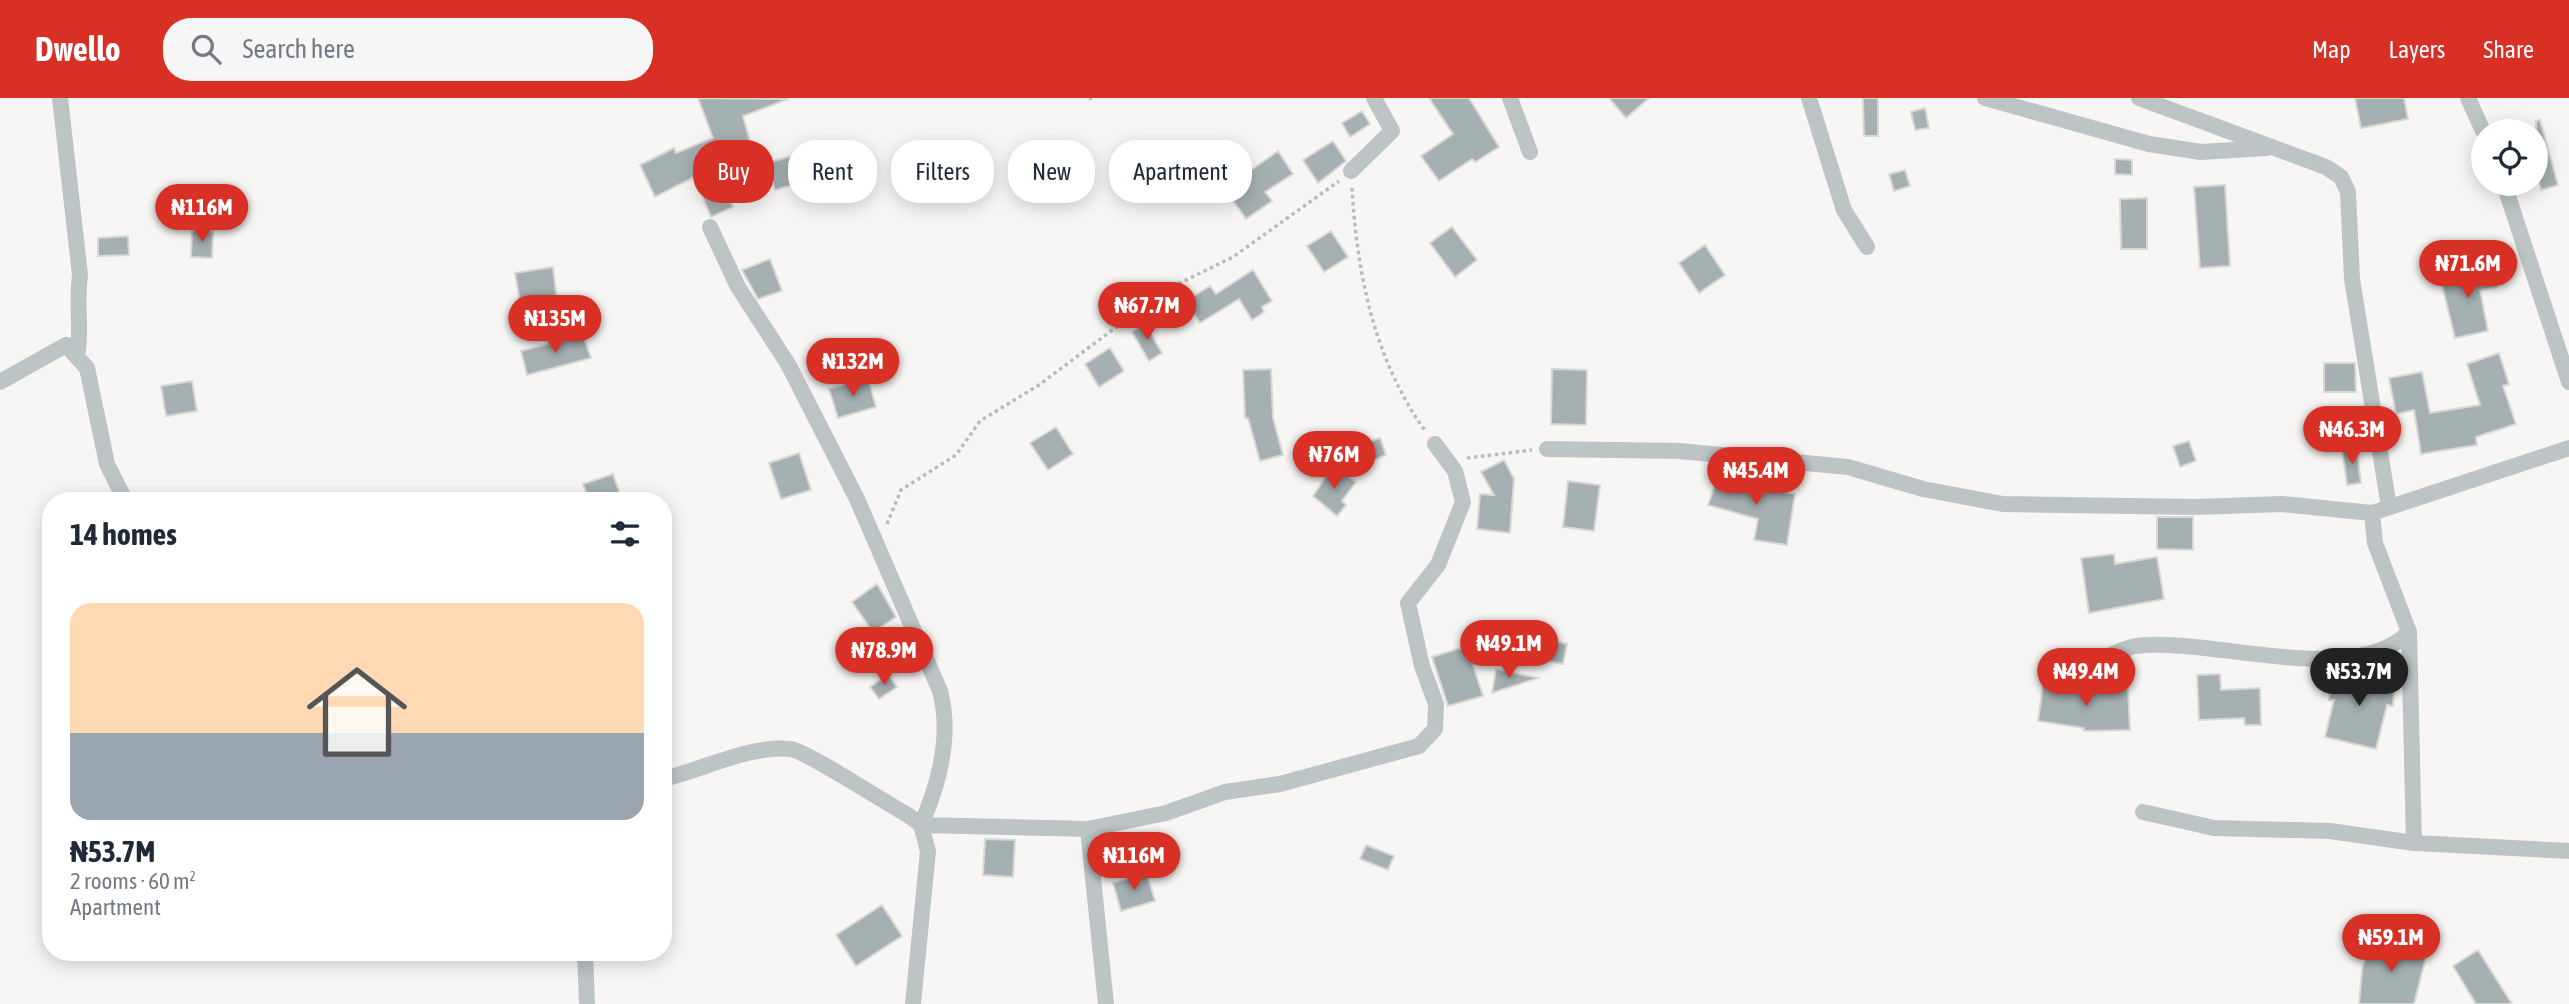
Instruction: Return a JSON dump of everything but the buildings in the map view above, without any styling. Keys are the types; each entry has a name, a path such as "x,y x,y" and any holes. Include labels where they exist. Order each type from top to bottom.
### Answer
{"street":[{"path":"60,98 80,275 77,295 81,333 76,357"},
{"path":"1351,171 1392,131 1374,98"},
{"path":"1510,98 1530,152"},
{"path":"1809,98 1844,210 1867,247"},
{"path":"1986,98 2149,144 2201,152 2272,147"},
{"path":"2139,98 2326,167 2341,177 2348,192 2352,279 2389,506"},
{"path":"2468,98 2478,119"},
{"path":"2508,196 2569,382"},
{"path":"710,227 738,287 808,399 877,541 903,601 908,622 929,662 945,709 940,766 934,795 920,825"},
{"path":"0,382 66,345 87,368 107,464 121,492"},
{"path":"920,825 1088,829 1147,818 1225,792 1280,784 1419,746 1435,729 1436,704 1422,666 1408,603 1438,565 1463,502 1455,471 1435,444"},
{"path":"1547,449 1679,451 1848,467 1923,489 2003,504 2195,507 2282,504 2372,513 2389,506 2436,495 2569,448"},
{"path":"2372,513 2375,542 2409,632 2414,844"},
{"path":"2072,675 2133,647 2168,644 2297,658 2373,655 2396,645 2409,632"},
{"path":"672,777 743,754 791,749 908,815 920,825 928,851 913,1004"},
{"path":"2143,813 2214,828 2330,831 2414,844 2569,851"},
{"path":"1088,829 1106,1004"},
{"path":"585,961 587,1004"}],"path":[{"path":"1351,171 1355,243 1370,316 1386,360 1417,420 1435,444"},
{"path":"877,541 901,490 956,455 980,421 1039,385 1147,304 1182,282 1233,257 1351,171"},
{"path":"1463,459 1547,449"}]}
